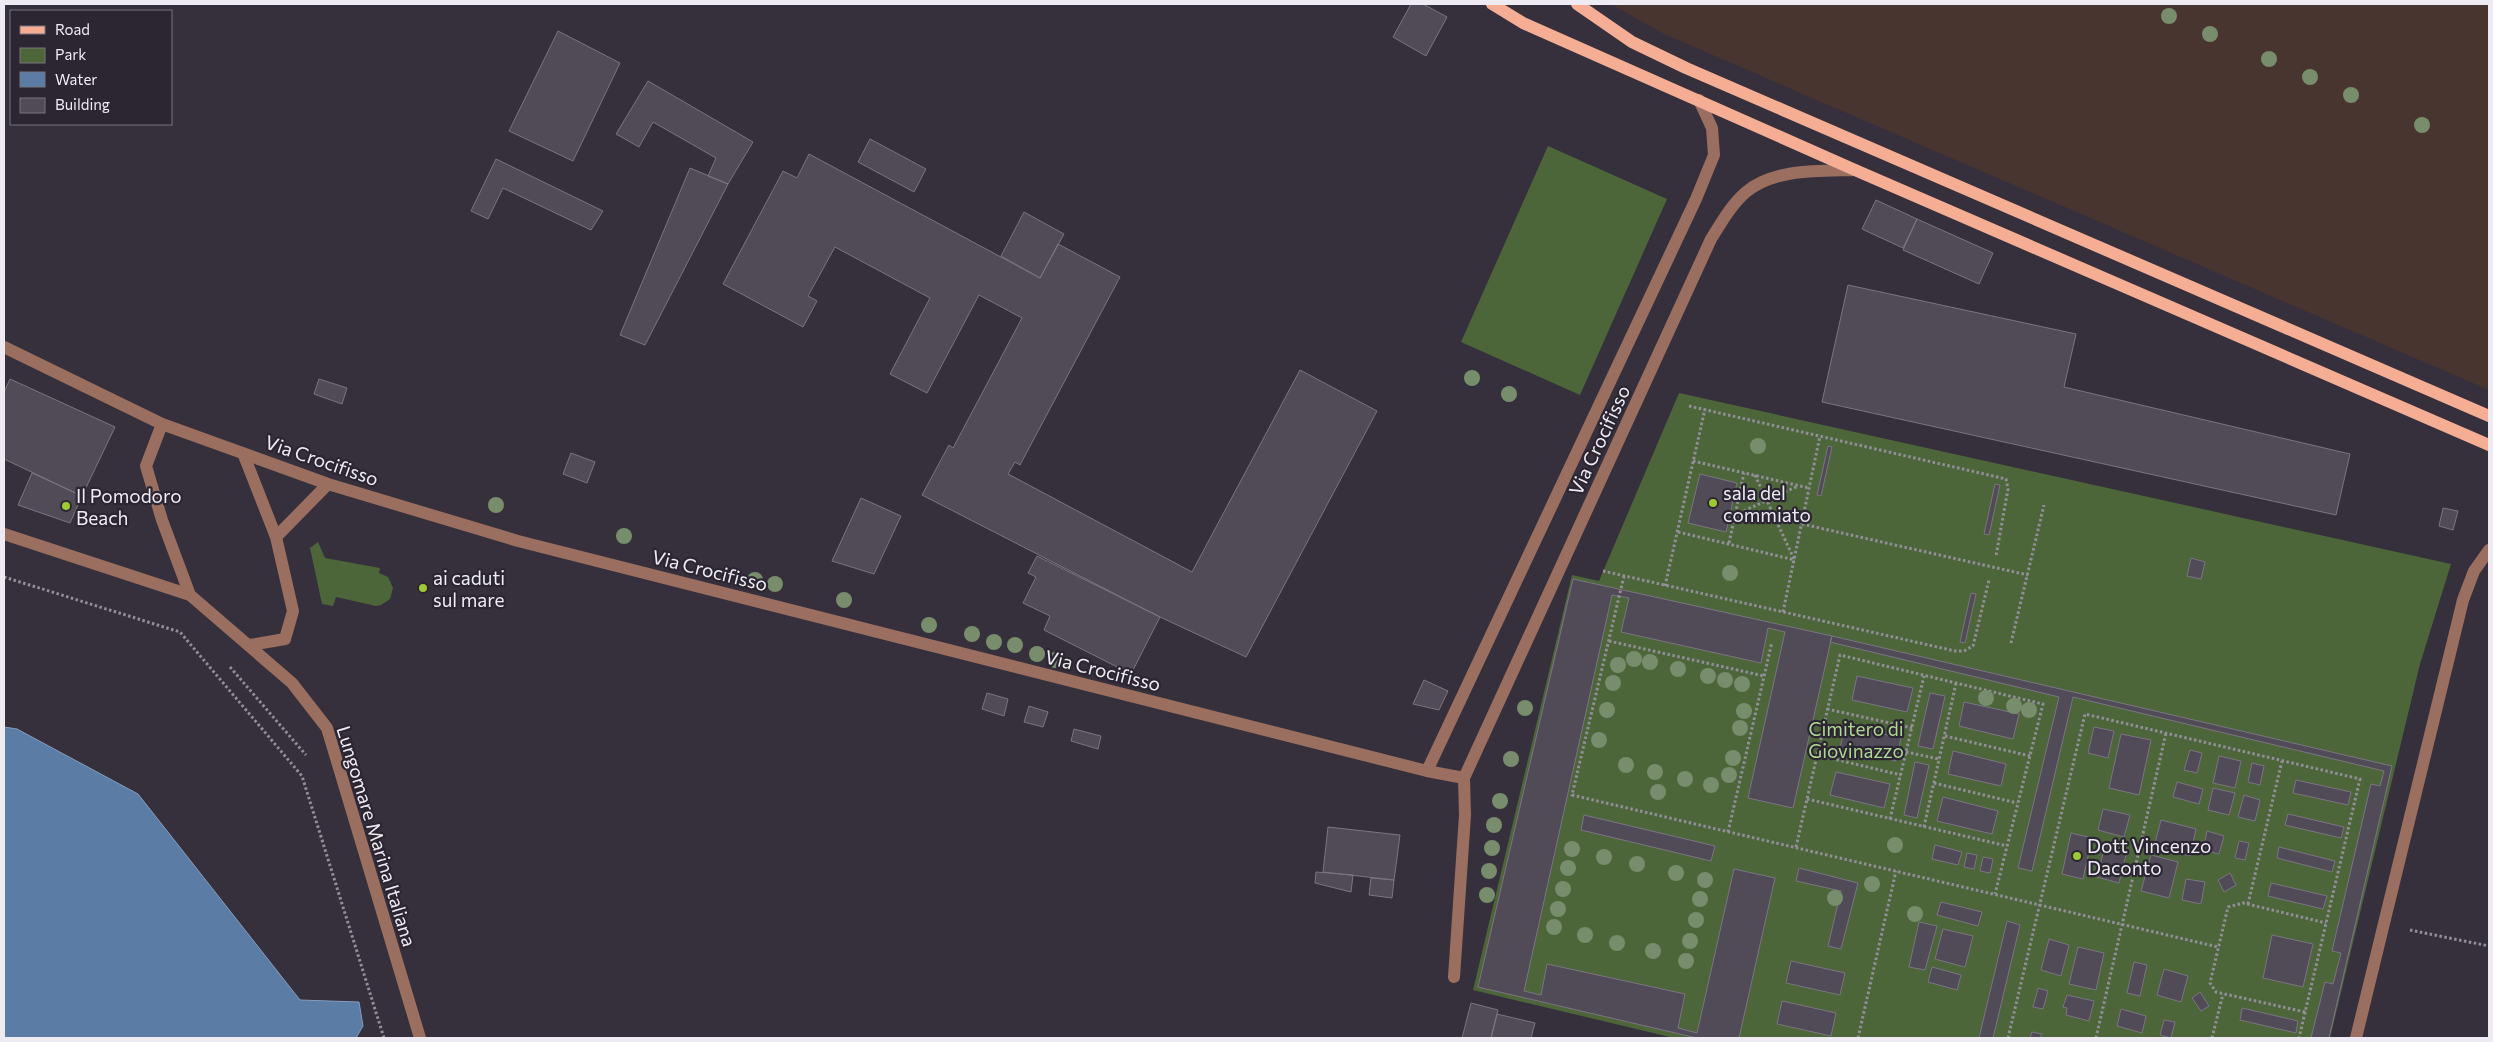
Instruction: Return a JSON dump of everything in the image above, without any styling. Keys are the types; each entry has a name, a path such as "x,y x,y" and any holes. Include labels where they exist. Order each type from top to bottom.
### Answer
{"main road":[{"path":"1492,4 1523,23 1855,170 2489,445"},
{"path":"1577,4 1632,42 1686,68 2489,416"}],"street":[{"name":"Via Crocifisso","path":"1427,771 1696,199 1714,155 1712,128 1699,100"},
{"name":"Via Crocifisso","path":"4,347 162,424 328,484 518,541 1427,771 1464,778 1711,239 1727,213 1747,191 1776,177 1807,172 1855,170"},
{"path":"162,424 146,466 162,520 190,595"},
{"path":"243,453 276,536 293,611 285,639 250,645"},
{"path":"276,536 328,484"},
{"name":"Lungomare Marina Italiana","path":"4,534 190,595 292,683 327,728 420,1038"},
{"path":"2356,1038 2382,924 2464,600 2474,571 2489,550"},
{"path":"1454,977 1465,815 1464,778"}],"path":[{"path":"1690,406 2006,479 2008,490 1996,556"},
{"path":"1665,586 1705,409"},
{"path":"1782,612 1795,560 1820,436"},
{"path":"1693,461 1809,488"},
{"path":"1729,543 1744,473"},
{"path":"1755,475 1795,560"},
{"path":"1735,515 1798,485"},
{"path":"2011,644 2044,505"},
{"path":"1802,524 2028,575"},
{"path":"1678,532 1795,560"},
{"path":"1603,571 1955,651 1964,651 1973,646 1989,580"},
{"path":"1624,576 1572,795 2218,947"},
{"path":"4,577 180,632 302,776 384,1038"},
{"path":"1608,641 1764,676"},
{"path":"1728,832 1772,642"},
{"path":"1796,848 1840,656 2043,704 1995,894"},
{"path":"224,660 302,748 310,761"},
{"path":"1890,819 1924,676"},
{"path":"1924,827 1956,683"},
{"path":"1828,709 1912,728"},
{"path":"2008,1038 2084,714 2360,779 2299,1038"},
{"path":"2096,1038 2166,733"},
{"path":"1945,736 2030,756"},
{"path":"1906,752 1939,760"},
{"path":"1817,756 1900,775"},
{"path":"2248,904 2282,761"},
{"path":"1934,783 2018,803"},
{"path":"1807,799 2007,846"},
{"path":"1858,1038 1896,871"},
{"path":"2306,1012 2216,992 2210,983 2218,947 2228,907 2243,903 2326,923"},
{"path":"2382,924 2489,946"},
{"path":"2212,1038 2223,994"}],"shaded area":[{"path":"1611,4 2489,4 2489,390 1664,34"}],"green space":[{"path":"1548,146 1667,199 1580,395 1461,342"},
{"name":"Cimitero di Giovinazzo","path":"1679,393 2451,564 2420,664 2330,1038 1674,1038 1473,990 1572,575 1599,581"},
{"path":"318,542 325,558 380,568 379,573 388,577 393,588 390,599 376,606 336,597 333,606 322,604 310,548"}],"water":[{"path":"4,727 17,729 138,794 300,1000 359,1002 363,1026 356,1038 4,1038"}],"building":[{"path":"1411,4 1423,4 1447,17 1426,56 1393,37"},
{"path":"558,31 620,63 573,161 509,131"},
{"path":"648,81 753,142 728,184 708,176 716,158 653,122 639,147 616,134"},
{"path":"870,139 926,169 914,192 858,162"},
{"path":"809,154 1040,278 1058,244 1120,277 1020,465 1015,462 1008,474 1192,572 1300,370 1377,411 1246,657 1160,617 922,495 949,445 953,448 1022,318 979,295 927,393 890,374 930,298 835,247 808,296 817,301 803,327 723,284 783,171 797,178"},
{"path":"496,159 603,211 591,230 503,188 488,219 471,211"},
{"path":"690,168 728,184 645,345 620,335"},
{"path":"1876,200 1917,219 1903,248 1862,229"},
{"path":"1024,212 1064,234 1040,278 1001,256"},
{"path":"1917,219 1993,253 1979,284 1903,250"},
{"path":"1848,285 2076,334 2064,387 2350,454 2336,515 1822,402"},
{"path":"10,379 115,427 82,496 4,459 4,392"},
{"path":"319,379 347,388 342,404 314,394"},
{"path":"1828,446 1832,447 1821,496 1817,495"},
{"path":"571,453 595,462 587,483 563,474"},
{"path":"32,473 82,496 70,523 18,505"},
{"name":"sala del commiato","path":"1700,474 1737,483 1726,532 1688,523"},
{"path":"1995,484 2000,485 1989,535 1984,534"},
{"path":"861,498 901,516 874,574 832,561"},
{"path":"2443,508 2458,511 2453,530 2439,526"},
{"path":"1037,556 1160,617 1131,674 1044,630 1050,616 1023,603 1036,577 1028,573"},
{"path":"2191,558 2205,562 2201,579 2187,576"},
{"path":"1573,579 1832,636 1793,808 1748,798 1785,632 1768,628 1761,663 1621,632 1629,598 1612,595 1524,991 1541,995 1547,964 1685,994 1678,1028 1697,1033 1734,869 1775,878 1739,1038 1697,1038 1478,987"},
{"path":"1971,593 1976,594 1965,643 1960,642"},
{"path":"1832,636 2392,766 2329,1038 2311,1038 2325,982 2333,984 2341,953 2332,951 2371,784 2380,786 2384,771 2073,697 2032,871 2018,868 2059,697 1830,642"},
{"path":"1857,676 1913,688 1907,712 1852,700"},
{"path":"1424,680 1448,691 1439,710 1413,704"},
{"path":"987,693 1008,699 1004,716 982,709"},
{"path":"1930,693 1945,696 1933,749 1918,746"},
{"path":"1964,702 2019,714 2013,739 1959,726"},
{"path":"1029,706 1048,712 1043,727 1024,722"},
{"path":"1845,726 1901,738 1896,761 1840,749"},
{"path":"2094,727 2114,731 2108,758 2088,753"},
{"path":"1074,729 1101,736 1098,749 1071,741"},
{"path":"2121,734 2151,740 2139,795 2109,788"},
{"path":"2190,750 2202,753 2197,773 2184,770"},
{"path":"1953,751 2006,764 2001,786 1948,774"},
{"path":"2219,756 2241,761 2235,788 2213,783"},
{"path":"1915,762 1929,765 1917,818 1904,815"},
{"path":"2252,763 2264,766 2260,785 2248,782"},
{"path":"1836,772 1890,784 1884,808 1830,795"},
{"path":"2296,780 2351,792 2348,805 2293,793"},
{"path":"2177,782 2203,789 2199,804 2173,797"},
{"path":"2213,788 2235,793 2229,815 2208,810"},
{"path":"2244,795 2260,800 2255,821 2238,817"},
{"path":"1943,797 1998,811 1992,834 1937,821"},
{"path":"2103,809 2130,815 2124,837 2098,830"},
{"path":"2288,814 2344,827 2341,838 2285,825"},
{"path":"1584,815 1715,846 1711,861 1581,830"},
{"path":"2161,820 2196,829 2190,856 2154,847"},
{"path":"1328,827 1400,835 1394,880 1323,872"},
{"path":"2207,831 2224,836 2219,854 2203,850"},
{"name":"Dott Vincenzo Daconto","path":"2071,833 2092,838 2083,879 2062,874"},
{"path":"2239,841 2249,843 2245,860 2235,858"},
{"path":"1935,845 1962,852 1958,865 1932,859"},
{"path":"2105,846 2127,851 2119,883 2097,877"},
{"path":"2279,847 2335,861 2332,872 2277,858"},
{"path":"1967,853 1977,855 1974,869 1964,867"},
{"path":"2151,855 2178,862 2169,898 2141,891"},
{"path":"1983,857 1993,859 1990,873 1980,871"},
{"path":"1799,868 1858,883 1841,949 1828,946 1841,891 1796,881"},
{"path":"1316,872 1353,875 1351,892 1315,883"},
{"path":"2230,873 2236,885 2224,892 2218,880"},
{"path":"1371,878 1394,880 1392,898 1369,895"},
{"path":"2186,879 2205,882 2201,904 2182,900"},
{"path":"2271,883 2327,896 2323,909 2268,896"},
{"path":"1941,902 1982,912 1978,926 1937,915"},
{"path":"2007,921 2020,925 1993,1038 1979,1038"},
{"path":"1919,922 1937,926 1925,970 1909,967"},
{"path":"1943,929 1973,936 1965,967 1935,959"},
{"path":"2272,935 2313,944 2303,987 2263,978"},
{"path":"2049,939 2069,945 2061,976 2041,970"},
{"path":"2078,947 2104,953 2096,990 2069,984"},
{"path":"1791,961 1845,973 1840,995 1786,983"},
{"path":"2134,962 2147,965 2140,996 2127,993"},
{"path":"1932,967 1961,975 1957,990 1928,982"},
{"path":"2164,969 2188,976 2181,1002 2157,995"},
{"path":"2038,988 2048,991 2043,1009 2033,1007"},
{"path":"2200,992 2209,1006 2201,1011 2192,998"},
{"path":"2067,995 2094,1001 2089,1021 2066,1015 2067,1008 2063,1007"},
{"path":"1782,1001 1836,1013 1831,1036 1777,1024"},
{"path":"1471,1003 1498,1010 1491,1038 1462,1038"},
{"path":"2242,1008 2298,1021 2296,1033 2240,1020"},
{"path":"2121,1009 2146,1016 2142,1033 2117,1026"},
{"path":"1497,1014 1535,1023 1531,1038 1491,1038"},
{"path":"2164,1020 2175,1022 2171,1038 2160,1035"},
{"path":"2032,1032 2042,1034 2040,1038 2030,1038"}],"place":[{"name":"sala del commiato","path":"1713,503"},
{"name":"Il Pomodoro Beach","path":"66,506"},
{"name":"ai caduti sul mare","path":"423,588"},
{"name":"Dott Vincenzo Daconto","path":"2077,856"}]}
